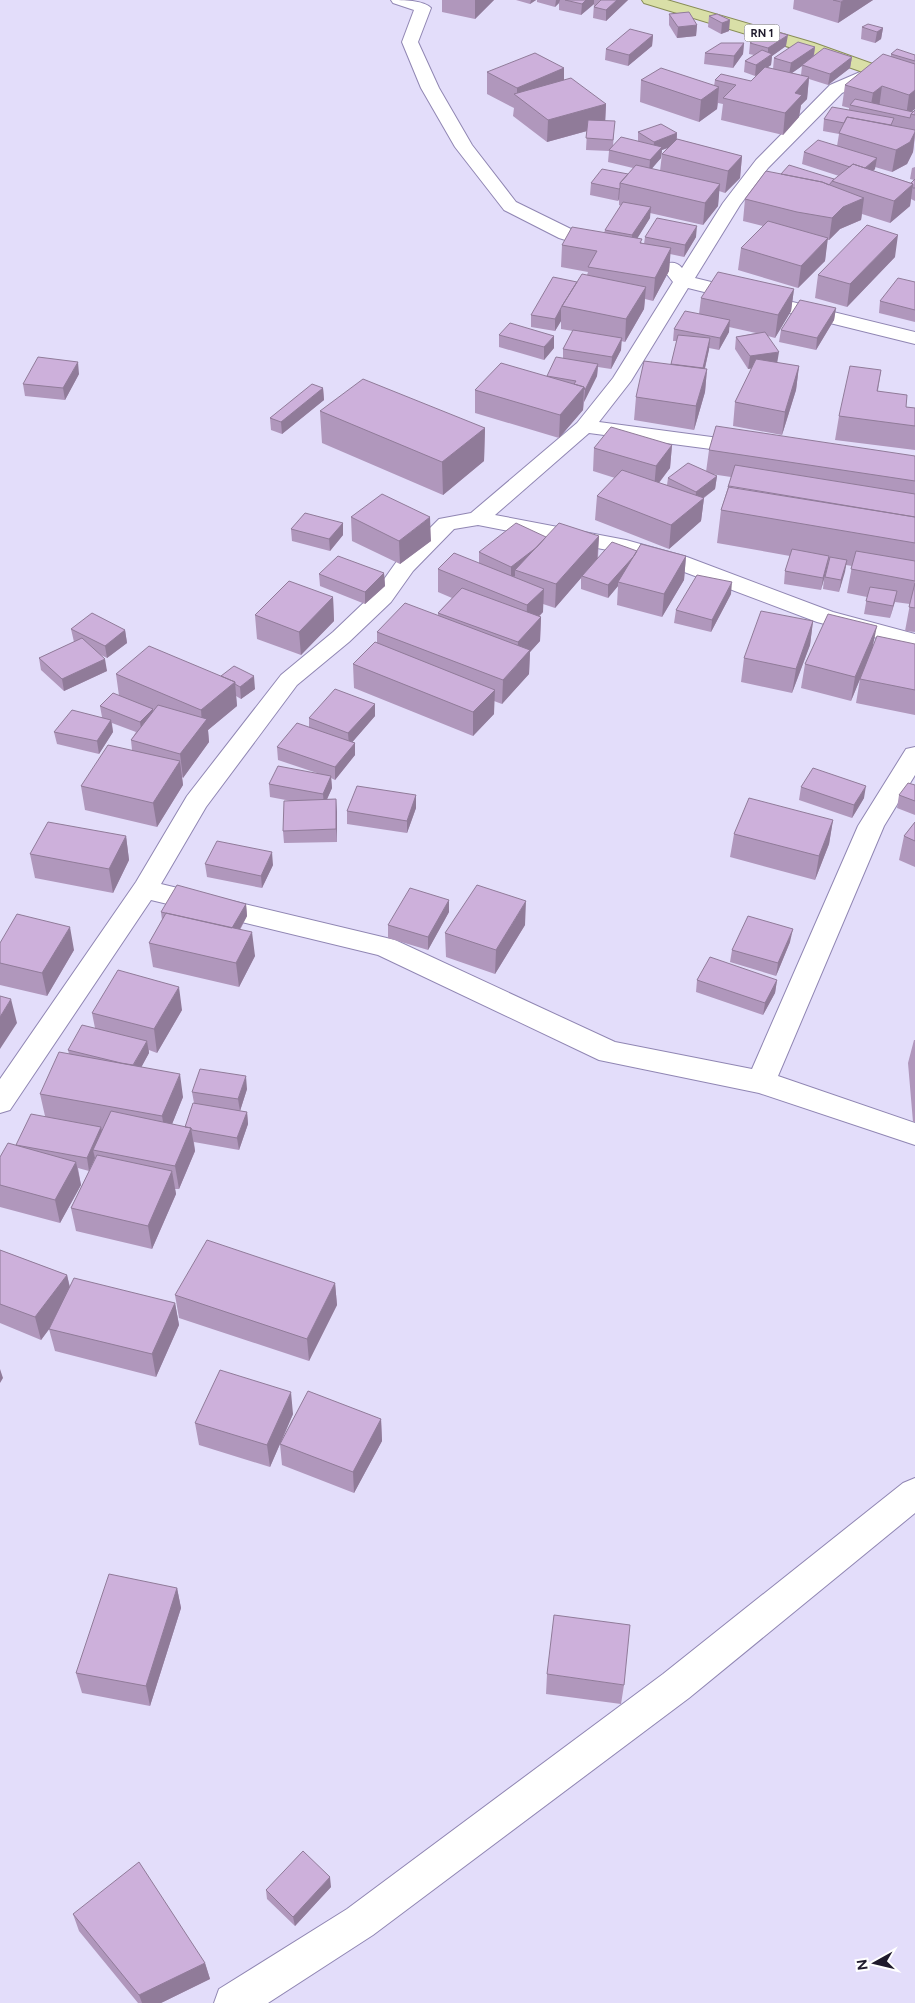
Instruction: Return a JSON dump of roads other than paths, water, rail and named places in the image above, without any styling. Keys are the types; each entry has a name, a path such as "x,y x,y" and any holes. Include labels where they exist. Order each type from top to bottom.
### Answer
{"main road":[{"name":"RN 1","path":"650,0 808,47 915,85"}],"street":[{"path":"399,0 422,8 410,42 430,88 464,147 510,206 566,234 619,250"},
{"path":"478,518 584,427 621,381 652,334 682,281 732,202 762,164 836,89 874,71"},
{"path":"654,261 671,266 682,281 915,338"},
{"path":"584,427 769,451"},
{"path":"0,1102 145,888 196,802 289,680 342,637 383,597 405,566 447,524 478,518 626,547 680,562 825,617 915,641"},
{"path":"761,1082 871,826 915,755"},
{"path":"145,888 385,947 609,1052 761,1082 915,1134"},
{"path":"233,2003 360,1922 668,1692 915,1493"}]}
